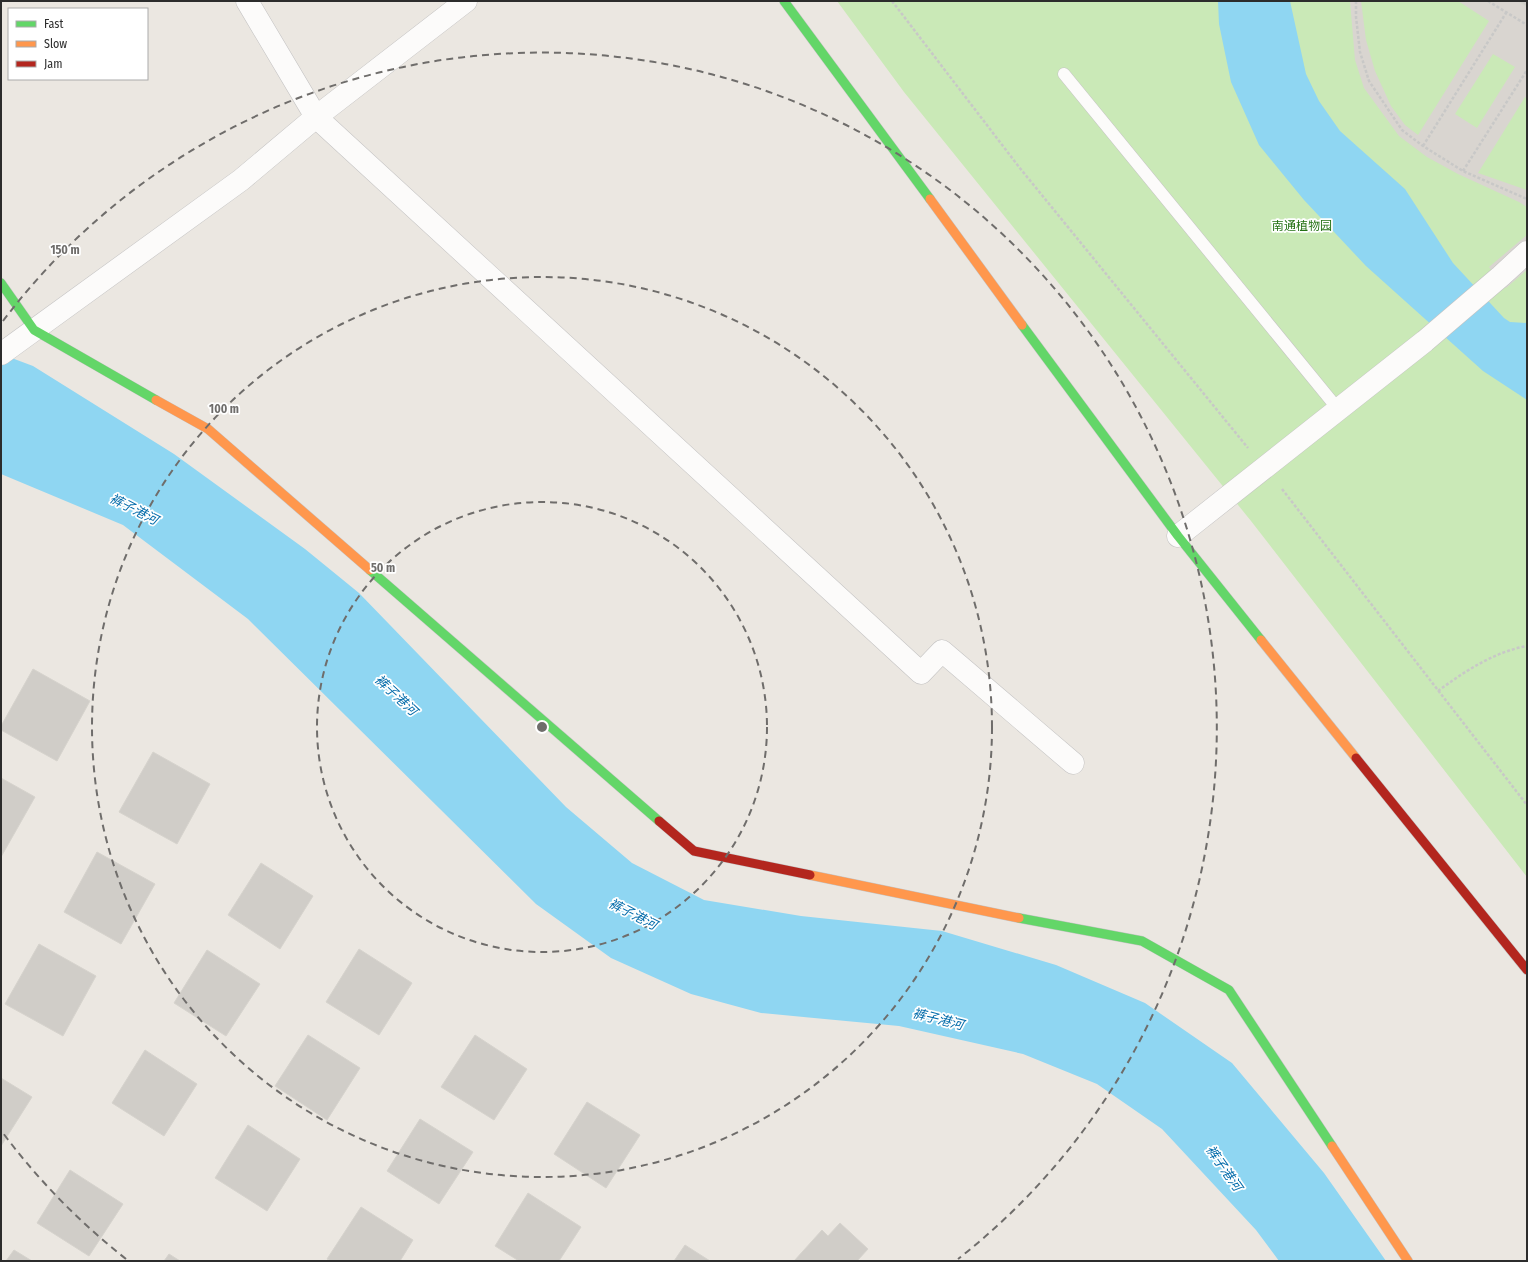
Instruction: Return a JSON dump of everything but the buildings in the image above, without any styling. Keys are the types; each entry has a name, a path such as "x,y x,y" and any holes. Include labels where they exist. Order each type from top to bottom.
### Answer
{"street":[{"path":"248,1 316,117 921,672 942,651 1073,762"},
{"path":"6,351 241,180 316,117 466,1"},
{"path":"784,1 1178,536 1527,970"},
{"path":"1178,536 1425,341 1527,252"},
{"path":"1,283 34,330 208,429 694,851 994,913 1142,941 1229,990 1408,1261"}],"lane":[{"path":"1064,74 1338,409"}],"path":[{"path":"892,1 1019,167 1264,468 1527,805"},
{"path":"1356,1 1356,17 1360,52 1369,81 1402,130 1423,146 1463,171 1527,199"},
{"path":"1488,1 1527,25"},
{"path":"1423,146 1506,13"},
{"path":"1463,171 1527,70"},
{"path":"1438,691 1467,670 1510,649 1527,646"}],"green space":[{"name":"南通植物园","path":"837,1 1527,1 1527,877 1251,521 904,92"}],"shaded area":[{"path":"1350,1 1361,1 1366,40 1375,71 1391,106 1405,125 1418,135 1489,21 1458,1 1518,1 1527,7 1527,98 1525,97 1478,173 1527,190 1527,207 1458,174 1427,157 1399,136 1364,88 1355,60","holes":["1493,54 1515,67 1477,128 1455,114"]},
{"path":"1527,235 1527,270 1506,288 1489,267"}],"water":[{"path":"1218,1 1290,1 1306,74 1319,101 1340,131 1405,189 1453,263 1504,318 1510,322 1527,323 1527,400 1483,371 1366,266 1304,200 1259,145 1231,82 1219,24"},
{"name":"裤子港河","path":"1,354 33,366 174,454 305,549 359,593 566,807 632,863 704,900 801,916 942,931 1056,965 1145,1003 1232,1063 1324,1173 1386,1261 1279,1261 1256,1230 1162,1129 1097,1084 1023,1054 899,1026 761,1013 691,994 611,958 536,904 248,619 123,525 1,474"}],"traffic: fast":[{"path":"784,1 930,199"},
{"path":"1,283 34,330 156,400"},
{"path":"1022,325 1178,536 1261,640"},
{"path":"370,570 659,821"},
{"path":"1019,918 1142,941 1229,990 1332,1146"}],"traffic: slow":[{"path":"930,199 1022,325"},
{"path":"156,400 208,429 370,570"},
{"path":"1261,640 1356,758"},
{"path":"810,875 1019,918"},
{"path":"1332,1146 1408,1261"}],"traffic: jam":[{"path":"1356,758 1527,970"},
{"path":"659,821 694,851 810,875"}]}
